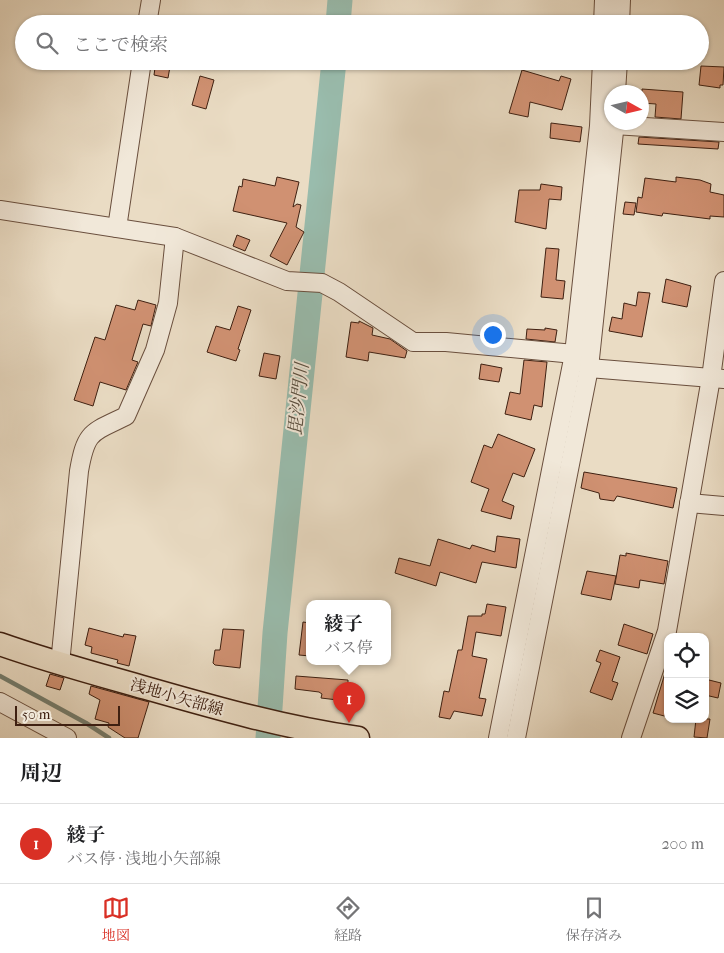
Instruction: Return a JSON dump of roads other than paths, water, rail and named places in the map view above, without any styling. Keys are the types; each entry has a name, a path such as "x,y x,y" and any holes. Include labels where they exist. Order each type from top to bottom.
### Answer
{"main road":[{"name":"浅地小矢部線","path":"0,644 60,664 256,719 358,738"}],"street":[{"path":"148,15 151,0"},
{"path":"604,0 604,15"},
{"path":"620,15 621,0"},
{"path":"117,228 141,70"},
{"path":"498,738 574,354 599,126 602,70"},
{"path":"616,85 617,70"},
{"path":"649,126 724,132"},
{"path":"516,738 589,368 614,130"},
{"path":"0,210 175,237 287,281 322,284 339,292 414,342 465,344 574,354 589,368 718,379"},
{"path":"60,664 83,446 92,432 126,416 155,350 168,303 175,237"},
{"path":"631,738 667,631 689,504 718,379 724,281"},
{"path":"689,504 724,506"},
{"path":"0,702 67,738"}],"waterway":[{"name":"毘沙門川","path":"339,15 340,0"},
{"name":"毘沙門川","path":"268,738 275,633 333,70"},
{"path":"0,676 86,723 109,738"}],"place":[{"name":"綾子","path":"349,723"}]}
